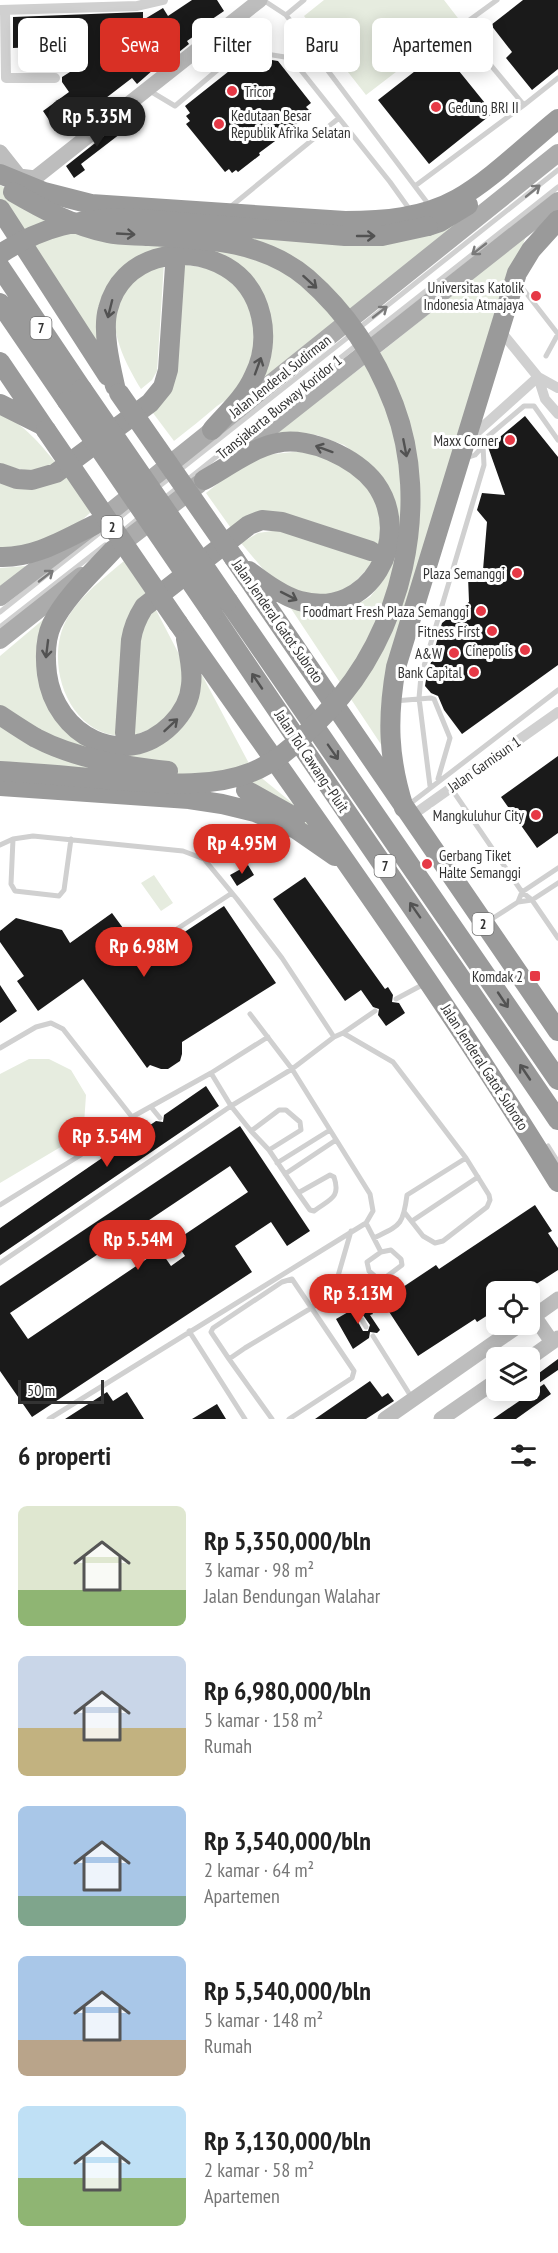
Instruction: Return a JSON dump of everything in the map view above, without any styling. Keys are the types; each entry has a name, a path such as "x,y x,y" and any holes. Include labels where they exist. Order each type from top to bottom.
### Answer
{"highway":[{"path":"0,254 24,239 57,226 99,219 129,218 345,236 382,236 457,199 558,119"},
{"path":"0,174 27,187 91,204 345,221 378,221 460,211 558,134"},
{"path":"0,771 184,784 224,779 253,771 280,755 307,733 342,696 371,652 390,615 402,577 410,504 406,448 395,406 374,358 338,307 305,276 267,254 216,240 110,233 57,217 7,188"},
{"name":"Jalan Jenderal Gatot Subroto","path":"0,209 117,389 558,1032"},
{"path":"558,220 531,250 515,279 460,453 418,568 390,701 389,737 396,783 410,816 450,887 558,1045"},
{"path":"117,389 108,355 107,309 122,281 133,269 163,256 184,254 214,261 229,268 255,299 262,317 264,339 262,358 254,377 239,399 212,430"},
{"path":"0,473 32,480 56,473 150,403 163,387 168,370 175,266"},
{"name":"7","path":"0,267 75,395"},
{"name":"7","path":"0,303 75,395"},
{"name":"Jalan Jenderal Gatot Subroto","path":"0,362 180,626 428,982 558,1182"},
{"name":"Jalan Tol Cawang–Pluit","path":"75,395 228,601 558,1080"},
{"name":"Jalan Tol Cawang–Pluit","path":"75,395 212,613 300,746 558,1120"},
{"path":"0,404 45,428"},
{"path":"204,480 257,451 277,443 302,443 319,446 358,467 375,484 385,505 390,529 388,552 379,570 367,586 347,599 322,604 299,601 279,591 237,562"},
{"path":"125,733 131,640 133,626 138,615 144,607 249,525 262,520 282,522 371,551"},
{"path":"0,557 15,557 39,552 94,525"},
{"path":"113,550 63,606 51,626 46,653 48,681 54,698 66,718 81,733 96,742 113,746 129,747 146,742 166,730 180,717 188,700 191,686 188,650 180,626"},
{"path":"0,715 38,739 86,757 127,766 216,778 246,790 329,838"},
{"path":"0,786 114,791 222,804 255,812 296,829 345,862"},
{"path":"522,1124 555,1156"}],"main road":[{"name":"Jalan Jenderal Sudirman","path":"0,597 94,525 558,153"},
{"path":"0,640 558,201"}],"street":[{"path":"55,78 6,78 3,10 48,5 137,6 163,0"},
{"path":"238,18 261,0"},
{"path":"0,152 19,176 35,177 192,54"},
{"path":"499,329 538,377 545,399 558,414"},
{"path":"538,377 558,387"},
{"path":"460,453 538,377"},
{"name":"Jalan Garnisun 1","path":"410,816 558,712"},
{"path":"540,1312 558,1299"},
{"path":"540,1329 555,1340 540,1351"},
{"path":"385,1419 506,1335"},
{"path":"441,1419 486,1388"}],"lane":[{"path":"261,0 286,15 415,186 424,217"},
{"path":"286,15 304,0"},
{"path":"497,0 464,24 462,28 524,105"},
{"path":"272,55 291,58 390,182 424,217"},
{"path":"147,90 175,106 215,72"},
{"path":"415,186 558,78"},
{"path":"223,213 339,118"},
{"name":"Transjakarta Busway Koridor 1","path":"149,494 558,170"},
{"name":"Transjakarta Busway Koridor 1","path":"156,505 558,187"},
{"path":"515,279 558,334 546,356"},
{"path":"460,453 475,455 483,446 486,438 528,405 534,406 558,440"},
{"path":"430,786 419,698 421,676 484,465 483,446"},
{"path":"0,612 140,502"},
{"path":"0,627 147,512"},
{"path":"410,816 430,786 558,690"},
{"path":"390,701 433,698 449,735 437,781"},
{"path":"451,788 522,892 532,900 558,938"},
{"path":"0,845 12,839 33,836 183,851 204,858 282,958 334,1037"},
{"path":"12,839 11,884 15,891 59,896 64,891 71,839"},
{"path":"518,902 522,892 558,868"},
{"path":"483,925 518,902 532,900 558,883"},
{"path":"153,944 232,893"},
{"path":"396,999 428,982"},
{"path":"0,1263 175,1141 292,1069 334,1037 344,1033 375,1011"},
{"path":"49,1419 366,1222 373,1211 370,1194 292,1069 250,1014"},
{"path":"0,1048 36,1027 51,1023 63,1029 132,1117"},
{"path":"344,1033 393,1062 466,1158 489,1195 490,1203 487,1207 443,1241 430,1242 405,1213"},
{"path":"0,1204 79,1156 132,1117 211,1073 268,1037"},
{"path":"211,1073 231,1106 269,1150 285,1174 298,1193 310,1210 314,1211 337,1194 338,1189 334,1177 330,1174 298,1193"},
{"path":"151,1107 160,1118"},
{"path":"251,1131 279,1110 286,1110 300,1122 301,1130 269,1150"},
{"path":"277,1162 330,1130"},
{"path":"285,1174 336,1140"},
{"path":"374,1238 399,1225 405,1213 407,1195 466,1158"},
{"path":"412,1221 478,1177"},
{"path":"366,1222 381,1252"},
{"path":"351,1231 338,1276 341,1290 354,1309"},
{"path":"391,1250 401,1259 402,1265 386,1277 377,1278 369,1271 367,1263 381,1252 391,1250"},
{"path":"272,1419 211,1332 213,1328 282,1282 292,1279 354,1371 352,1378 289,1419"},
{"path":"229,1359 341,1290"},
{"path":"362,1320 366,1327"},
{"path":"189,1331 245,1419"},
{"path":"373,1336 413,1399"}],"shaded area":[{"path":"324,0 444,0 458,18 372,18 372,72 396,72 366,95 348,72 360,72 360,18 306,18 304,16"},
{"path":"0,185 57,217 382,236 485,204 263,390 262,317 229,268 163,257 114,294 115,386 0,209"},
{"path":"526,236 470,392 478,396 426,571 388,755 290,607 318,613 353,607 370,597 382,582 397,553 366,461 344,445 317,435 275,433 370,361"},
{"path":"164,263 157,371 152,380 141,389 126,362 116,333 117,303 123,290 134,277"},
{"path":"180,264 211,270 234,284 244,297 250,312 253,346 244,378 235,392 174,441 150,409"},
{"path":"0,413 24,429 57,464 43,469 22,470 0,464"},
{"path":"312,450 354,468 379,504 383,532 381,549 279,517 233,531 206,493 242,464 265,455"},
{"path":"65,474 91,512 80,522 39,546 0,549 0,478"},
{"path":"279,530 375,561 346,591 322,596 302,593 279,582 263,569 241,543 258,533"},
{"path":"124,561 149,598 120,736 101,732 86,722 73,708 64,691 59,672 58,653 61,634 68,617 94,587"},
{"path":"26,566 0,590 0,568"},
{"path":"155,608 182,660 184,692 163,724 130,737 138,633"},
{"path":"45,618 44,639 67,730 151,748 176,733 191,716 202,675 253,771 291,802 329,839 247,790 220,780 0,771 0,656"},
{"path":"154,875 173,903 161,911 141,883"},
{"path":"29,1059 49,1059 71,1070 86,1095 84,1124 64,1145 0,1183 0,1074"}],"building":[{"path":"192,0 217,0 224,11 214,18 192,18 192,37 187,41 189,44 180,51 180,18 146,18 163,8 168,16"},
{"path":"523,0 558,0 558,69 532,90 506,58 512,52 493,28 493,23"},
{"path":"143,12 143,18 100,18 100,72 151,72 137,84 132,78 63,131 53,118 49,120 43,111 69,92 62,82 62,77 70,72 88,72 88,18 18,18 18,48 13,48 13,17"},
{"path":"272,60 278,61 284,72 287,72 311,103 306,107 309,110 303,115 306,118 259,153 260,155 238,172 236,170 232,173 229,169 225,172 186,124 190,121 186,116 190,113 185,106 228,72 272,72"},
{"name":"Gedung BRI II","path":"414,72 460,72 493,113 429,164 378,100"},
{"path":"128,117 133,124 81,164 85,170 74,178 66,166"},
{"name":"Plaza Semanggi","path":"525,416 558,457 558,665 462,734 444,710 438,696 431,693 425,686 426,680 442,623 469,602 468,576 483,570 487,522 477,510 482,493 505,495 488,447"},
{"name":"Mangkuluhur City","path":"558,756 558,833 537,848 501,797"},
{"path":"248,865 254,875 237,886 230,875"},
{"path":"305,877 385,989 388,987 393,995 392,1002 399,1003 405,1013 386,1026 378,1015 379,1009 373,1007 361,990 345,1001 273,899"},
{"path":"224,906 276,983 182,1042 180,1061 168,1069 150,1065 147,1068 83,979 38,1011 17,981 24,976 0,942 0,931 16,918 62,930 70,943 112,913 145,958"},
{"path":"0,985 17,1011 0,1023"},
{"path":"206,1086 219,1106 0,1255 0,1228 156,1121 163,1122 164,1115"},
{"path":"240,1126 310,1231 287,1246 271,1222 235,1246 252,1272 32,1417 0,1371 0,1286","holes":["230,1166 248,1192 175,1241 185,1256 171,1266 160,1250 28,1339 10,1313"]},
{"path":"535,1205 552,1231 548,1233 558,1248 558,1270 540,1282 486,1281 486,1316 477,1322 475,1319 418,1356 382,1301 436,1265 439,1269"},
{"path":"366,1302 373,1314 370,1315 380,1330 377,1333 370,1332 369,1338 353,1349 336,1319 350,1311 356,1313 358,1306","holes":["363,1315 370,1325 368,1331 363,1331 358,1317"]},
{"path":"558,1359 558,1370 540,1382 540,1372"},
{"path":"370,1381 382,1397 388,1393 394,1401 366,1419 315,1419"},
{"path":"544,1384 551,1394 516,1419 493,1419 519,1401 540,1401 540,1387"},
{"path":"107,1392 113,1401 127,1392 144,1419 65,1419"},
{"path":"217,1404 226,1419 192,1419"}],"place":[{"name":"Tricor","path":"232,91"},
{"name":"Gedung BRI II","path":"436,107"},
{"name":"Kedutaan Besar Republik Afrika Selatan","path":"219,124"},
{"name":"Universitas Katolik Indonesia Atmajaya","path":"536,296"},
{"name":"Maxx Corner","path":"510,440"},
{"name":"Plaza Semanggi","path":"517,573"},
{"name":"Foodmart Fresh Plaza Semanggi","path":"481,611"},
{"name":"Fitness First","path":"492,631"},
{"name":"Cinepolis","path":"525,650"},
{"name":"A&W","path":"454,653"},
{"name":"Bank Capital","path":"474,672"},
{"name":"Mangkuluhur City","path":"536,815"},
{"name":"Gerbang Tiket Halte Semanggi","path":"427,864"},
{"name":"Komdak 2","path":"535,976"}]}
